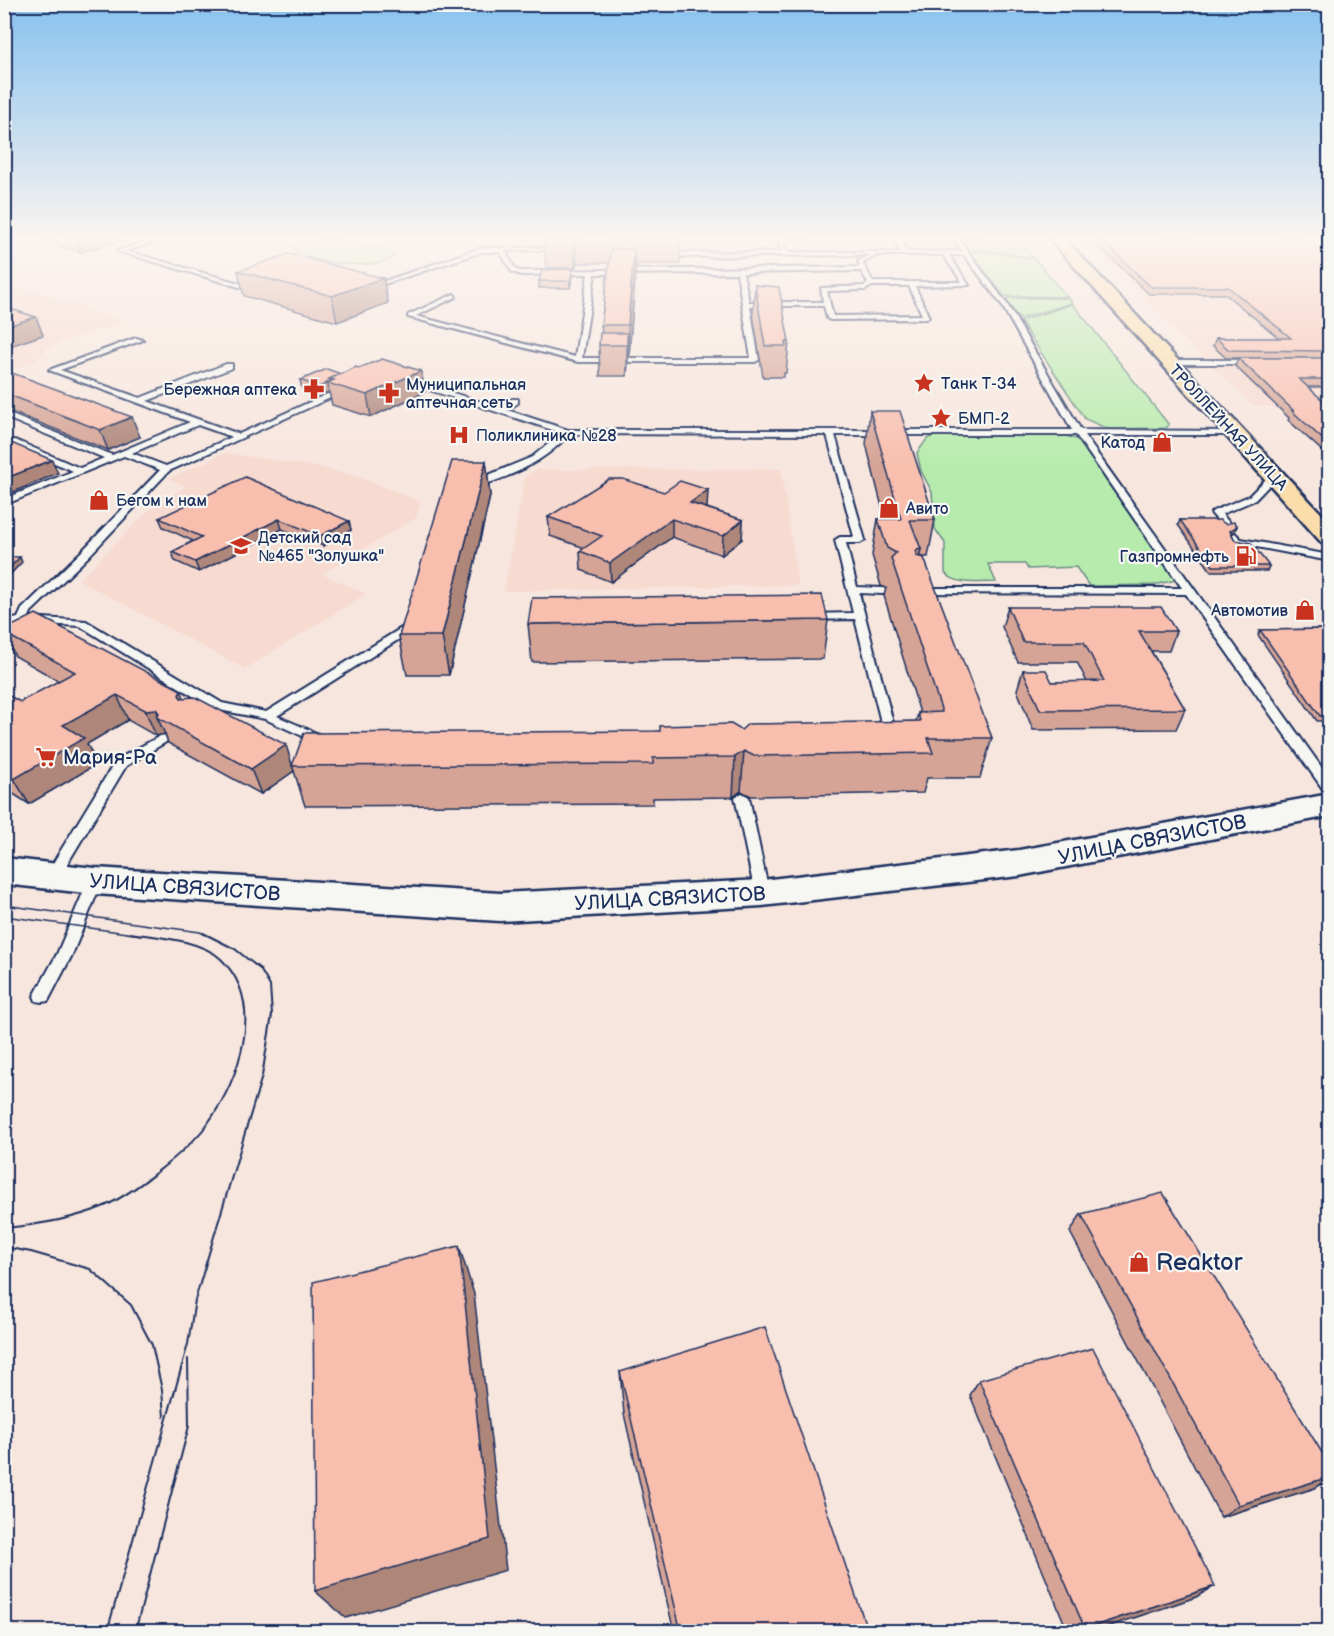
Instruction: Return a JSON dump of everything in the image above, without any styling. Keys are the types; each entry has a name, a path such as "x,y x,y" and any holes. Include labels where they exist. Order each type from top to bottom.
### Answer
{"main road":[{"name":"ТРОЛЛЕЙНАЯ УЛИЦА","path":"1125,313 1329,538"},
{"name":"УЛИЦА СВЯЗИСТОВ","path":"4,871 95,881 500,907 762,893 1019,863 1329,805"}],"lane":[{"path":"416,313 410,316 578,360 755,360 748,313"},
{"path":"578,360 585,313"},
{"path":"829,313 830,318 926,317 924,313"},
{"path":"1009,313 1077,431 1329,789"},
{"path":"140,340 53,370 240,437"},
{"path":"1169,362 1259,362"},
{"path":"140,401 229,366"},
{"path":"393,377 567,432 1233,433"},
{"path":"4,636 166,469 356,385"},
{"path":"501,411 514,401"},
{"path":"4,414 109,458"},
{"path":"4,502 197,422"},
{"path":"462,488 525,467 555,446 567,432"},
{"path":"830,432 860,540 840,540 891,740 880,741"},
{"path":"4,445 12,442 78,470"},
{"path":"124,453 166,469"},
{"path":"1226,525 1216,513 1252,498 1274,476"},
{"path":"1235,536 1238,541 1329,558"},
{"path":"852,590 883,591"},
{"path":"915,591 1189,591"},
{"path":"268,716 408,629 415,608"},
{"path":"799,617 859,616"},
{"path":"4,624 22,620 82,623 218,706 268,716 334,745"},
{"path":"204,715 218,706"},
{"path":"52,877 121,764 162,739"},
{"path":"742,797 762,893"},
{"path":"42,996 64,956 95,881"}],"shaded area":[{"path":"4,313 102,313 125,321 48,347 35,362 5,372"},
{"path":"1158,313 1329,313 1329,411 1252,405"},
{"name":"Детский сад №465 \"Золушка\"","path":"225,453 317,467 359,477 421,502 416,518 322,574 366,594 245,669 79,580 146,513 186,486 169,479"},
{"path":"781,469 798,585 504,591 525,477 535,470"}],"green space":[{"path":"1015,313 1038,313 1019,319"},
{"path":"1044,313 1080,313 1169,425 1166,428 1108,429 1085,419 1020,321"},
{"path":"1063,435 1079,440 1176,580 1154,585 1089,586 1076,567 1028,569 1025,564 988,564 996,582 962,582 945,573 945,543 935,529 932,492 921,471 917,453 927,439 933,436"}],"building":[{"path":"4,313 24,313 36,317 4,327"},
{"path":"603,313 629,313 628,325 601,325"},
{"path":"760,313 784,313 789,342 785,342 786,346 765,346"},
{"path":"1261,313 1329,313 1329,351 1229,350 1216,338 1291,338"},
{"path":"600,333 627,333 627,345 599,345"},
{"path":"1238,358 1329,358 1329,379 1299,379 1329,406 1329,445 1292,411 1294,411"},
{"path":"382,359 421,371 367,395 327,383 334,380 329,379 356,367 359,368"},
{"path":"327,369 341,374 329,379 330,382 319,387 300,380"},
{"path":"4,370 132,417 100,430 4,393"},
{"path":"870,411 900,411 935,520 910,520 921,549 916,550 916,556 924,558 992,738 928,738 933,753 754,756 744,751 735,757 653,758 653,764 292,766 304,733 660,731 660,726 731,724 741,730 748,724 920,721 918,713 942,712 891,558 896,553 887,548 878,519 901,519"},
{"path":"4,440 52,460 4,479"},
{"path":"452,461 486,461 442,636 399,636"},
{"path":"245,477 349,521 320,536 279,519 195,562 172,552 202,537 159,518"},
{"path":"609,479 623,479 664,492 680,481 708,490 690,503 743,520 723,536 672,519 610,563 580,551 602,536 548,517"},
{"path":"1180,520 1220,520 1225,524 1234,522 1237,526 1230,531 1235,540 1251,543 1269,566 1213,566"},
{"path":"4,557 20,557 4,573"},
{"path":"822,595 828,620 528,624 532,598"},
{"path":"1008,607 1161,607 1176,631 1139,631 1185,709 1040,710 1023,670 1046,670 1052,682 1104,681 1084,642 1023,642"},
{"path":"36,614 181,690 179,695 181,698 195,697 286,745 251,769 157,717 159,713 156,709 145,710 117,695 63,725 84,738 14,779 4,772 4,693 20,702 75,672 4,633 4,630"},
{"path":"1329,629 1329,716 1320,716 1260,630"},
{"path":"1163,1193 1329,1464 1329,1477 1239,1505 1081,1214"},
{"path":"459,1246 490,1539 315,1591 313,1282"},
{"path":"765,1327 868,1632 681,1632 620,1372"},
{"path":"1093,1348 1215,1586 1085,1629 979,1380"}],"tram line":[{"path":"4,905 200,932 206,935"},
{"path":"4,916 141,935"},
{"path":"4,1228 66,1219 102,1207 128,1193 173,1159 198,1136 218,1108 237,1066 243,1043 245,1020 243,998 235,978 221,959 191,943 130,933"},
{"path":"107,1632 188,1344 195,1300 262,1076 272,1015 270,986 260,969 235,949 203,933"},
{"path":"4,1247 31,1252 90,1269 131,1305 152,1345 162,1390 164,1417"},
{"path":"135,1632 189,1426 188,1359"}],"place":[{"name":"Танк Т-34","path":"924,383"},
{"name":"Бережная аптека","path":"314,389"},
{"name":"Муниципальная аптечная сеть","path":"389,393"},
{"name":"БМП-2","path":"941,418"},
{"name":"Поликлиника №28","path":"459,435"},
{"name":"Катод","path":"1162,442"},
{"name":"Бегом к нам","path":"99,500"},
{"name":"Авито","path":"889,508"},
{"name":"Детский сад №465 \"Золушка\"","path":"241,546"},
{"name":"Газпромнефть","path":"1246,556"},
{"name":"Автомотив","path":"1305,610"},
{"name":"Мария-Ра","path":"46,757"},
{"name":"Reaktor","path":"1139,1262"}]}
